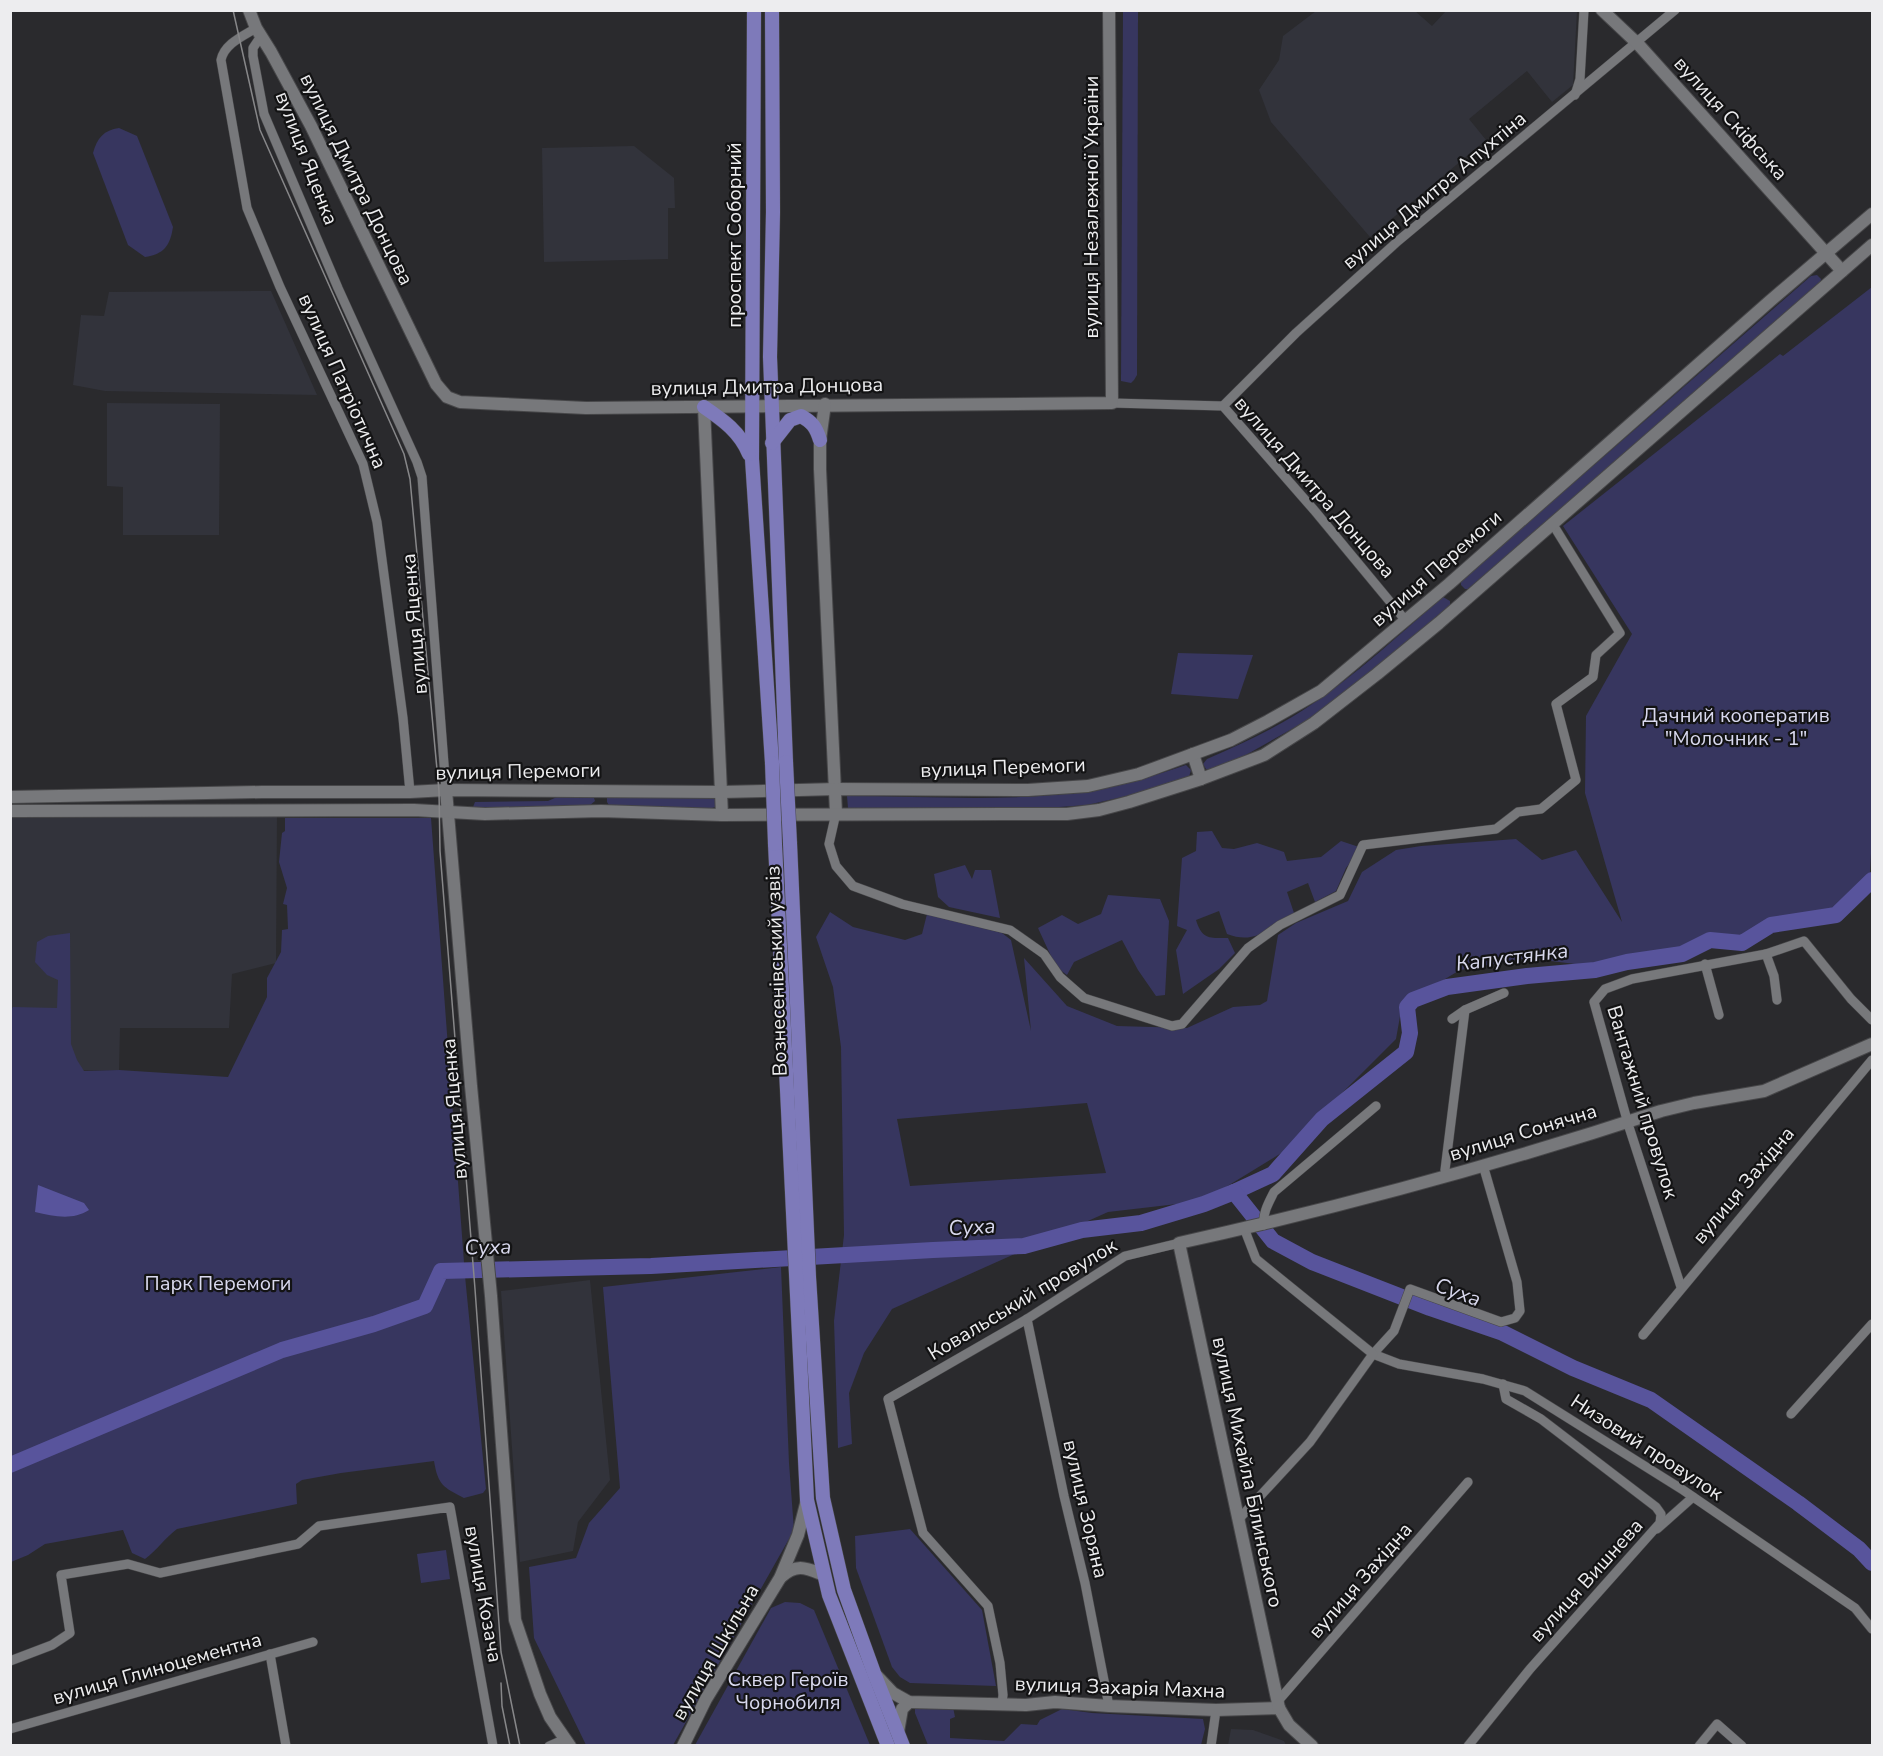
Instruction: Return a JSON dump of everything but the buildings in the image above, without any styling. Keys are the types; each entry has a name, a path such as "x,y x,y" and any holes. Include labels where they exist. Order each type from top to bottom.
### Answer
{"main road":[{"path":"249,10 258,32"},
{"name":"проспект Соборний","path":"752,459 754,10"},
{"name":"проспект Соборний","path":"772,10 773,212 770,357 772,442"},
{"name":"вулиця Незалежної України","path":"1109,10 1112,403"},
{"name":"вулиця Скіфська","path":"1602,10 1638,44 1842,271"},
{"name":"вулиця Дмитра Донцова","path":"258,32 311,126 436,384 447,397 460,402 575,407 1112,403"},
{"name":"вулиця Перемоги","path":"10,797 446,790 721,792 836,789 1028,790 1088,786 1139,774 1231,740 1320,691 1449,584 1872,214"},
{"name":"вулиця Перемоги","path":"10,811 414,810 485,813 601,811 722,815 1067,814 1098,810 1129,802 1201,779 1264,755 1314,723 1464,601 1872,245"},
{"path":"772,442 790,420 825,404"},
{"path":"825,404 820,440 820,475 836,813"},
{"path":"704,407 726,422 740,436 752,459"},
{"path":"704,407 722,815"},
{"path":"801,416 812,422 820,440"},
{"name":"Вознесенівський узвіз","path":"772,442 790,843 801,1236"},
{"name":"Вознесенівський узвіз","path":"752,459 801,1236 807,1500"},
{"path":"1449,584 1464,601"},
{"path":"1193,754 1201,779"},
{"name":"вулиця Яценка","path":"446,790 491,1296 515,1620 540,1694 550,1717 567,1742"},
{"path":"599,790 601,811"},
{"path":"270,792 270,811"},
{"name":"вулиця Сонячна","path":"1179,1243 1264,1225 1449,1175 1694,1102 1764,1091 1872,1044"},
{"name":"вулиця Михайла Білинського","path":"1179,1243 1279,1705"},
{"name":"Вознесенівський узвіз","path":"803,1277 823,1498 844,1590 874,1673"},
{"path":"807,1500 829,1595 888,1746"},
{"name":"вулиця Шкільна","path":"683,1746 706,1699 780,1578 798,1535 807,1500"},
{"name":"вулиця Шкільна","path":"780,1578 789,1570 799,1568 810,1569 824,1575"},
{"path":"874,1673 893,1693 909,1702 902,1709 901,1739"},
{"path":"874,1673 901,1739"},
{"name":"вулиця Захарія Махна","path":"909,1702 1065,1703 1216,1710 1279,1705"},
{"path":"1279,1705 1289,1725 1312,1746"}],"street":[{"path":"1575,95 1580,79 1584,10"},
{"name":"вулиця Дмитра Апухтіна","path":"1223,406 1296,333 1398,241 1638,44 1675,10"},
{"name":"вулиця Яценка","path":"258,32 253,56 264,114 422,477 446,790"},
{"name":"вулиця Патріотична","path":"258,32 227,47 222,52 220,60 246,208 280,287 363,464 377,522 403,718 410,792"},
{"name":"вулиця Дмитра Донцова","path":"1112,403 1223,406 1314,510 1406,621"},
{"path":"836,813 829,844 836,866 853,886 902,904 1010,930 1044,954 1060,977 1084,998 1172,1026 1182,1024 1248,948 1280,925 1340,895 1363,845 1497,829 1518,812 1541,809 1576,780 1556,704 1593,677 1596,655 1620,633 1552,523"},
{"name":"Вантажний провулок","path":"1681,1287 1628,1122 1594,1002 1605,989 1632,979 1766,954 1804,942 1851,999 1872,1020"},
{"path":"1766,954 1774,976 1777,1000"},
{"path":"1705,964 1719,1015"},
{"path":"1452,1018 1504,993"},
{"path":"1449,1175 1445,1170 1465,1010"},
{"name":"вулиця Західна","path":"1643,1335 1872,1060"},
{"path":"1264,1225 1263,1219 1268,1202 1274,1192 1376,1106"},
{"path":"1238,1520 1310,1442 1373,1354 1394,1330 1410,1289 1502,1322 1515,1318 1520,1311 1517,1282 1483,1165"},
{"name":"Низовий провулок","path":"1247,1228 1256,1259 1373,1354 1398,1364 1483,1378 1525,1391 1693,1497 1855,1608 1872,1629"},
{"name":"Ковальський провулок","path":"1002,1703 1004,1695 1000,1663 988,1606 923,1533 888,1399 1027,1319 1125,1256 1179,1243"},
{"name":"вулиця Зоряна","path":"1027,1319 1064,1496 1085,1583 1109,1706"},
{"path":"1791,1414 1872,1324"},
{"name":"вулиця Вишнева","path":"1468,1746 1530,1669 1655,1530 1660,1523 1661,1514 1656,1507 1540,1419 1506,1399 1503,1384"},
{"name":"вулиця Західна","path":"1279,1705 1468,1482"},
{"path":"1655,1530 1666,1523 1693,1497"},
{"name":"вулиця Козача","path":"10,1661 52,1645 70,1633 61,1575 128,1564 160,1573 298,1544 319,1526 450,1507 493,1746"},
{"name":"вулиця Глиноцементна","path":"10,1730 313,1642"},
{"path":"270,1654 286,1746"},
{"path":"1211,1746 1216,1710"},
{"path":"1699,1746 1718,1724 1742,1746"},
{"path":"549,1746 567,1742"}],"shaded area":[{"path":"1316,11 1415,11 1432,26 1446,11 1577,11 1573,85 1552,102 1527,71 1469,119 1486,140 1370,237 1271,122 1259,90 1279,60 1283,36"},
{"path":"634,146 674,178 675,208 668,208 668,259 544,262 542,148"},
{"path":"271,291 317,395 105,391 73,385 81,315 104,316 109,292"},
{"path":"107,403 220,404 219,535 123,535 123,487 107,486"},
{"path":"10,812 277,813 276,963 232,974 229,1028 120,1028 119,1070 11,1071"},
{"path":"38,1185 84,1203 89,1210 69,1217 35,1212"},
{"path":"590,1280 610,1480 578,1522 573,1551 520,1562 501,1291"},
{"path":"1231,1729 1253,1730 1284,1741 1286,1745 1228,1745"}],"green space":[{"path":"1123,11 1138,11 1137,375 1131,383 1121,381"},
{"path":"119,128 137,136 173,227 168,244 152,256 145,257 128,245 93,153 102,136"},
{"path":"1817,275 1821,279 1820,284 1468,589 1461,585 1461,581 1811,276"},
{"name":"Дачний кооператив \"Молочник - 1\"","path":"1872,287 1872,835 1870,872 1834,909 1771,919 1739,938 1709,933 1678,949 1644,952 1591,966 1527,958 1460,970 1402,1005 1396,1039 1283,1152 1203,1201 1108,1212 892,1309 864,1353 849,1393 852,1444 838,1448 834,1321 844,1235 841,1047 833,987 816,937 830,912 853,927 905,940 922,934 927,914 1002,933 1011,940 1031,1031 1024,958 1067,1006 1117,1026 1187,1028 1233,1007 1260,1005 1267,1001 1278,935 1296,923 1348,901 1362,872 1396,850 1516,839 1542,860 1576,850 1622,922 1585,793 1586,716 1632,634 1563,526 1780,354 1783,356","holes":["1087,1103 1106,1173 910,1186 897,1119"]},
{"path":"1443,597 1450,601 1450,606 1315,716 1244,756 1210,770 1206,769 1203,764 1207,759 1282,723 1332,690"},
{"path":"1178,653 1253,655 1238,699 1171,694"},
{"path":"1186,765 1191,770 1189,777 1140,793 1087,805 1046,808 848,808 847,796 1002,798 1063,794 1117,785"},
{"path":"566,793 593,795 595,801 589,806 476,809 473,807 475,802 548,801"},
{"path":"612,794 715,797 718,803 709,809 610,807 607,797"},
{"name":"Парк Перемоги","path":"285,818 431,818 465,1276 486,1489 483,1493 464,1498 446,1488 437,1475 434,1461 341,1473 302,1480 296,1484 297,1504 177,1529 145,1559 132,1553 123,1530 45,1544 11,1562 10,1011 13,1007 57,1008 58,980 47,975 35,962 37,942 48,936 70,933 71,1044 84,1071 119,1070 228,1077 267,997 267,978 281,952 282,930 288,929 287,905 283,904 287,888 279,862"},
{"path":"1212,831 1222,848 1234,849 1257,843 1284,852 1287,861 1321,857 1341,841 1362,848 1346,868 1336,891 1315,902 1308,883 1287,892 1294,913 1262,933 1246,937 1227,934 1219,911 1196,920 1204,934 1216,938 1228,938 1235,953 1219,969 1183,994 1176,950 1187,930 1177,926 1182,858 1196,851 1197,832"},
{"path":"965,865 972,879 975,870 991,870 1000,918 949,907 938,897 934,874"},
{"path":"1108,895 1160,899 1169,921 1165,995 1156,996 1138,970 1122,940 1074,962 1067,975 1056,967 1038,928 1062,915 1078,924 1101,914"},
{"path":"781,1267 794,1530 673,1745 586,1745 534,1638 529,1567 576,1558 589,1523 620,1488 603,1287"},
{"path":"910,1529 982,1610 996,1686 910,1683 900,1677 892,1667 856,1568 855,1536"},
{"path":"446,1550 450,1579 421,1583 417,1554"},
{"name":"Сквер Героїв Чорнобиля","path":"785,1602 800,1603 814,1610 870,1745 695,1745 771,1608"},
{"path":"915,1706 953,1707 955,1717 950,1719 950,1738 1004,1741 1021,1724 1037,1725 1040,1720 1062,1709 1092,1713 1203,1719 1205,1729 1201,1745 928,1745 915,1713"}],"waterway":[{"name":"Капустянка","path":"1234,1192 1273,1174 1322,1119 1406,1052 1410,1033 1407,1007 1413,1000 1447,987 1595,970 1627,962 1682,954 1710,940 1742,943 1771,925 1836,915 1872,880"},
{"name":"Суха","path":"10,1465 282,1350 374,1324 425,1306 441,1271 651,1266 1024,1246 1082,1230 1141,1223 1204,1204 1234,1192 1273,1241 1312,1262 1430,1308 1503,1333 1573,1368 1651,1400 1798,1503 1859,1549 1872,1563"}],"tram line":[{"path":"233,10 260,130 404,454 410,479 439,791 440,851 501,1652 520,1746"},
{"path":"501,1683 502,1706 510,1746"}]}
